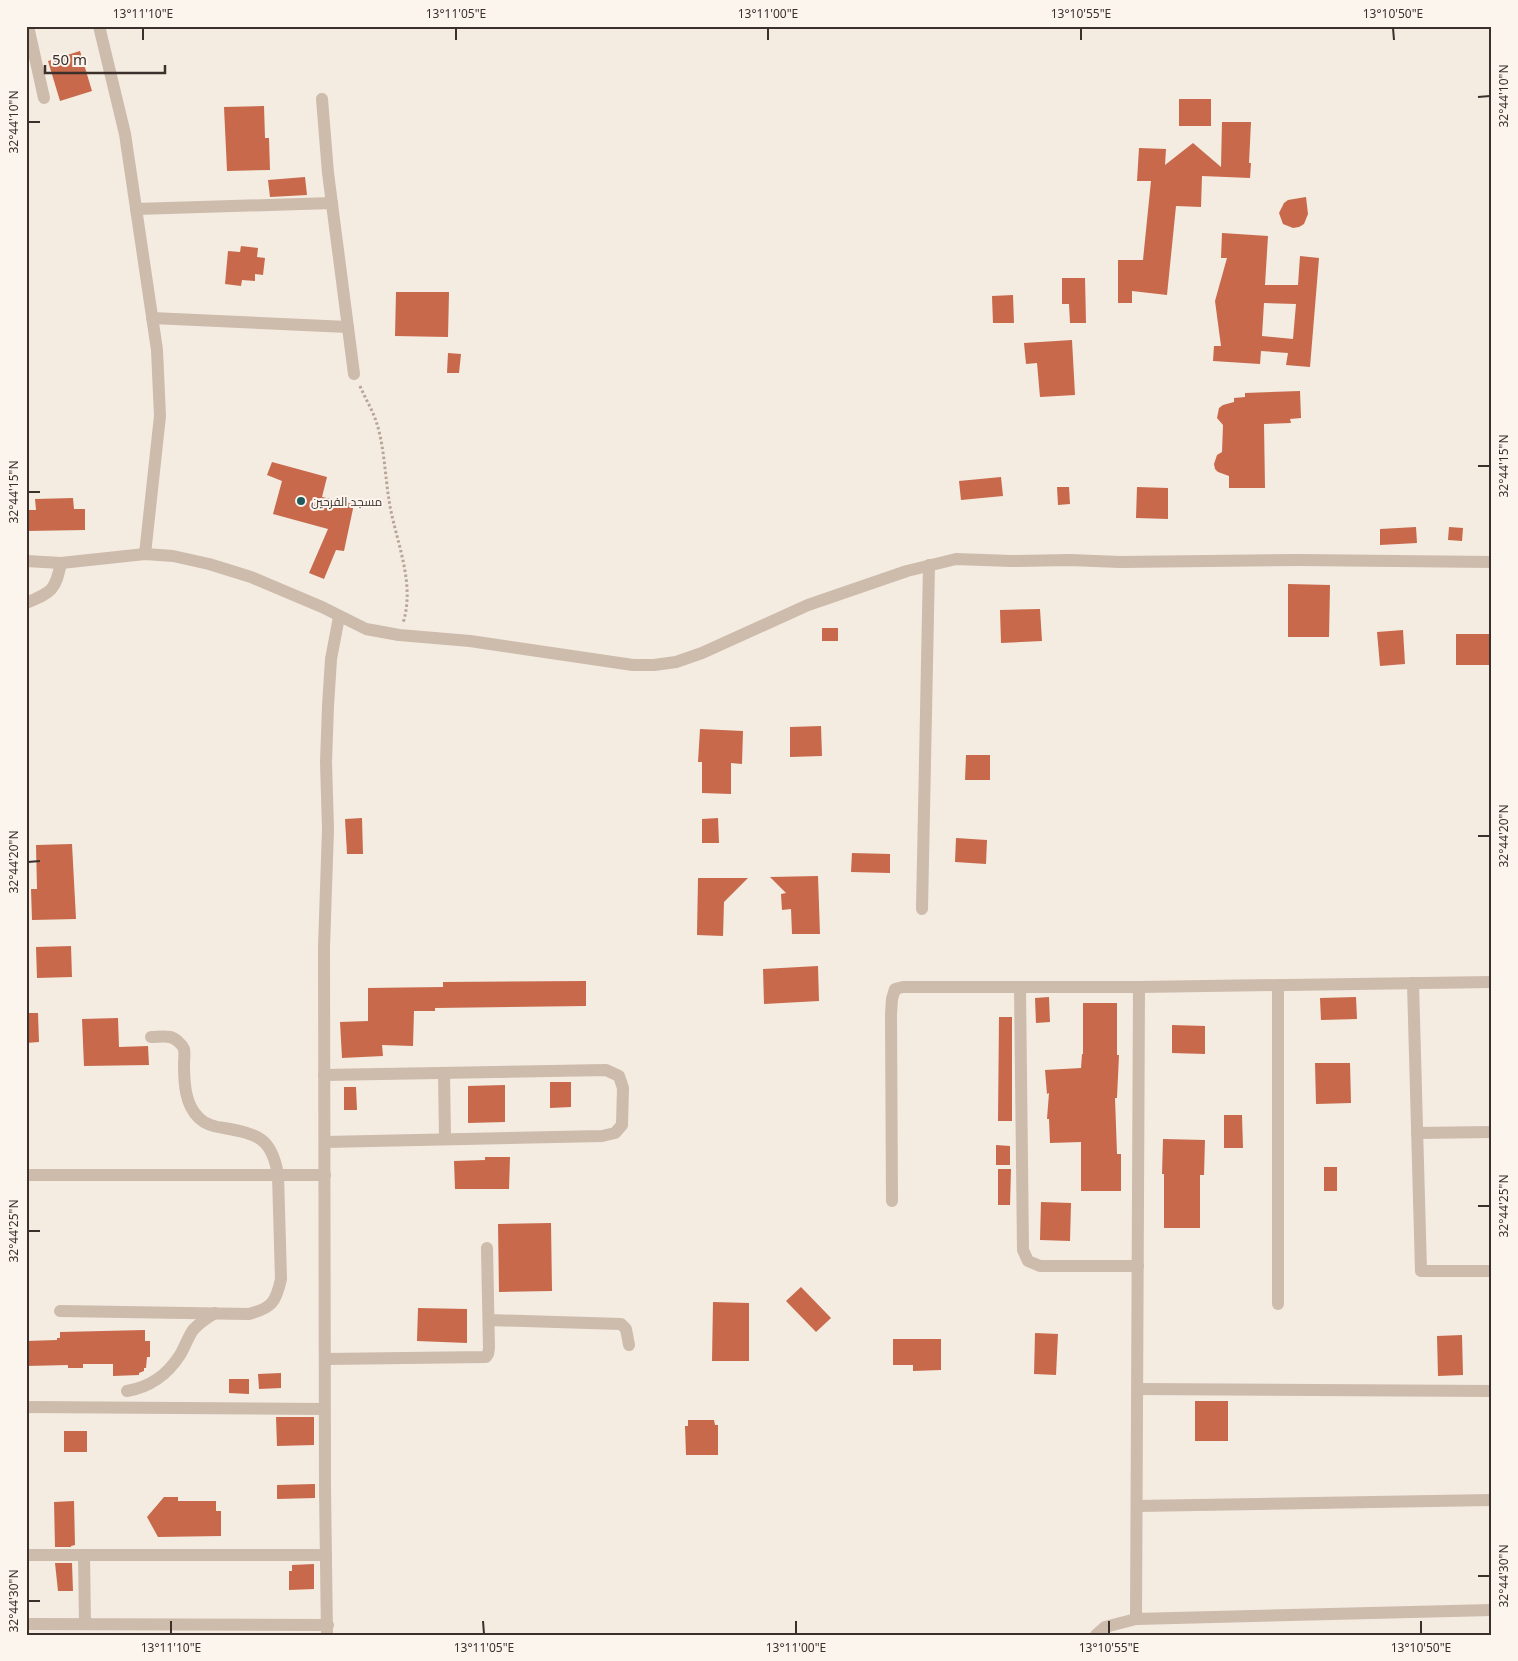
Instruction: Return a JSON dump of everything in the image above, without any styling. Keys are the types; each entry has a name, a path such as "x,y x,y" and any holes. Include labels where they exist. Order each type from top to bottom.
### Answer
{"street":[{"path":"28,26 44,98"},
{"path":"98,26 125,134 157,350 160,416 145,554"},
{"path":"322,100 332,203 354,374"},
{"path":"136,209 332,203"},
{"path":"152,318 348,327"},
{"path":"26,561 61,563 145,554 173,556 209,564 251,577 322,607 366,629 399,635 470,641 633,666 676,662 702,653 808,605 929,565 956,560 1492,562"},
{"path":"26,603 54,588 61,563"},
{"path":"922,909 929,565"},
{"path":"26,1624 328,1630 324,1409 324,947 328,829 326,762 331,659 339,616"},
{"path":"892,1201 891,1014 895,990 903,987 1139,987 1492,982"},
{"path":"1413,983 1420,1271 1492,1271"},
{"path":"1278,985 1278,1304"},
{"path":"1020,987 1023,1250 1028,1261 1040,1266 1138,1266"},
{"path":"1136,1619 1139,987"},
{"path":"60,1311 249,1314 264,1310 272,1303 277,1294 281,1279 278,1175 271,1149 262,1140 248,1133 212,1126 199,1118 190,1105 187,1096 184,1080 184,1048 179,1041 171,1037 151,1037"},
{"path":"324,1075 606,1070 619,1076 623,1088 622,1125 615,1133 602,1136 324,1142"},
{"path":"444,1073 445,1138"},
{"path":"1417,1133 1492,1132"},
{"path":"26,1175 325,1175"},
{"path":"324,1359 486,1357 489,1348 487,1248"},
{"path":"127,1391 156,1382 180,1356 193,1330 215,1313"},
{"path":"489,1320 621,1324 626,1329 629,1345"},
{"path":"1138,1390 1492,1391"},
{"path":"26,1407 324,1409"},
{"path":"1138,1506 1492,1500"},
{"path":"26,1555 326,1555"},
{"path":"84,1555 85,1624"},
{"path":"1096,1635 1105,1627 1136,1619 1492,1610"}],"path":[{"path":"354,374 376,421 394,527 406,578 405,615 399,635"}],"building":[{"path":"80,51 92,91 60,101 48,61"},
{"path":"1179,99 1211,99 1211,126 1179,126"},
{"path":"264,106 265,138 269,138 270,170 227,171 224,107"},
{"path":"1222,122 1251,122 1250,178 1202,176 1201,207 1176,206 1167,295 1132,291 1132,303 1118,303 1118,260 1143,260 1151,181 1137,181 1139,148 1166,149 1165,165 1193,143 1221,167"},
{"path":"305,177 307,195 270,197 268,180"},
{"path":"1306,197 1308,214 1304,224 1293,228 1283,224 1279,213 1284,203 1288,200"},
{"path":"1222,233 1268,236 1265,285 1298,285 1300,256 1319,258 1310,367 1286,365 1288,353 1261,351 1260,364 1213,361 1214,346 1221,346 1215,301 1227,258 1221,258","holes":["1264,303 1296,304 1293,339 1262,336"]},
{"path":"241,246 258,248 257,257 265,258 263,275 255,274 255,281 242,280 241,286 225,284 228,251 240,252"},
{"path":"1062,278 1085,278 1086,323 1070,323 1069,304 1062,304"},
{"path":"396,292 449,292 448,337 395,336"},
{"path":"1013,295 1014,323 993,323 992,296"},
{"path":"1072,340 1075,395 1040,397 1037,363 1026,364 1024,343"},
{"path":"448,353 461,354 459,373 447,373"},
{"path":"1300,391 1301,418 1290,419 1291,423 1264,424 1265,488 1229,488 1229,476 1218,472 1214,464 1217,455 1222,452 1223,425 1217,418 1219,408 1234,402 1234,398 1245,397 1245,393"},
{"path":"272,462 327,477 322,497 354,504 344,551 336,550 324,579 309,573 328,529 273,514 282,481 267,475"},
{"path":"1001,477 1003,496 961,500 959,481"},
{"path":"1057,487 1069,487 1070,504 1058,505"},
{"path":"1137,487 1168,488 1168,519 1136,518"},
{"path":"73,498 74,509 85,509 85,530 26,531 26,510 36,510 35,499"},
{"path":"1416,527 1417,543 1380,545 1380,529"},
{"path":"1449,527 1463,528 1462,541 1448,540"},
{"path":"1288,584 1330,585 1329,637 1288,637"},
{"path":"1040,609 1042,641 1001,643 1000,610"},
{"path":"822,628 838,628 838,641 822,641"},
{"path":"1403,630 1405,664 1380,666 1377,632"},
{"path":"1456,634 1492,634 1492,665 1456,665"},
{"path":"821,726 822,756 790,757 790,727"},
{"path":"700,729 743,731 742,764 731,763 731,794 702,793 702,762 698,762"},
{"path":"966,755 990,755 990,780 965,780"},
{"path":"362,818 363,854 347,854 345,819"},
{"path":"718,818 719,843 702,843 702,819"},
{"path":"956,838 987,840 986,864 955,862"},
{"path":"72,844 76,919 32,920 31,889 37,889 36,845"},
{"path":"852,853 890,854 890,873 851,872"},
{"path":"818,876 820,934 792,934 791,909 782,910 781,894 786,893 770,877"},
{"path":"698,878 748,878 724,902 723,936 697,935"},
{"path":"71,946 72,977 37,978 36,947"},
{"path":"818,966 819,1001 764,1004 763,969"},
{"path":"586,981 586,1006 435,1008 435,1011 414,1011 413,1046 382,1045 383,1056 342,1058 340,1022 368,1021 368,988 443,987 443,982"},
{"path":"1049,997 1050,1022 1036,1023 1035,998"},
{"path":"1356,997 1357,1019 1321,1020 1320,998"},
{"path":"1083,1003 1117,1003 1117,1055 1119,1055 1117,1098 1115,1098 1117,1154 1121,1154 1121,1191 1081,1191 1081,1142 1050,1143 1049,1119 1047,1119 1049,1093 1047,1094 1045,1070 1081,1068 1083,1054"},
{"path":"26,1013 38,1013 39,1042 26,1043"},
{"path":"999,1017 1012,1017 1012,1121 998,1121"},
{"path":"118,1018 119,1047 148,1046 149,1065 84,1066 82,1019"},
{"path":"1172,1025 1205,1026 1205,1054 1172,1053"},
{"path":"1315,1063 1350,1063 1351,1103 1316,1104"},
{"path":"550,1082 571,1082 571,1107 550,1108"},
{"path":"505,1085 505,1122 468,1123 468,1086"},
{"path":"344,1087 356,1087 357,1110 344,1110"},
{"path":"1224,1115 1242,1115 1243,1148 1224,1148"},
{"path":"1163,1139 1205,1140 1204,1175 1200,1175 1200,1228 1164,1228"},
{"path":"996,1145 1010,1146 1010,1165 996,1165"},
{"path":"485,1157 510,1157 509,1189 455,1189 454,1161 485,1160"},
{"path":"1324,1167 1337,1167 1337,1191 1324,1191"},
{"path":"998,1169 1011,1169 1010,1205 998,1205"},
{"path":"1041,1202 1071,1203 1070,1241 1040,1240"},
{"path":"551,1223 552,1291 499,1292 498,1224"},
{"path":"801,1287 831,1318 816,1332 786,1301"},
{"path":"713,1302 749,1303 749,1361 712,1361"},
{"path":"418,1308 467,1309 467,1343 417,1341"},
{"path":"145,1330 145,1341 150,1341 150,1357 147,1357 146,1368 139,1375 113,1376 113,1364 83,1364 83,1368 68,1368 68,1365 26,1366 26,1341 57,1340 57,1338 60,1338 60,1332"},
{"path":"1035,1333 1058,1334 1056,1375 1034,1374"},
{"path":"1462,1335 1463,1375 1438,1376 1437,1336"},
{"path":"893,1339 941,1339 941,1370 913,1371 913,1365 893,1365"},
{"path":"281,1373 281,1388 259,1389 258,1374"},
{"path":"229,1379 249,1379 249,1394 229,1393"},
{"path":"1195,1401 1228,1401 1228,1441 1195,1441"},
{"path":"276,1417 314,1417 314,1445 277,1446"},
{"path":"688,1420 714,1420 715,1425 718,1425 718,1455 686,1455 685,1426 688,1426"},
{"path":"64,1431 87,1431 87,1452 64,1452"},
{"path":"315,1484 315,1498 277,1499 277,1485"},
{"path":"164,1497 178,1497 178,1501 216,1501 216,1511 221,1511 221,1536 158,1537 147,1517"},
{"path":"74,1501 75,1545 71,1547 55,1547 54,1502"},
{"path":"55,1563 72,1563 73,1591 58,1591"},
{"path":"314,1564 314,1589 289,1590 289,1571 292,1571 292,1565"}],"place":[{"name":"مسجد الفرحين","path":"301,501"}]}
